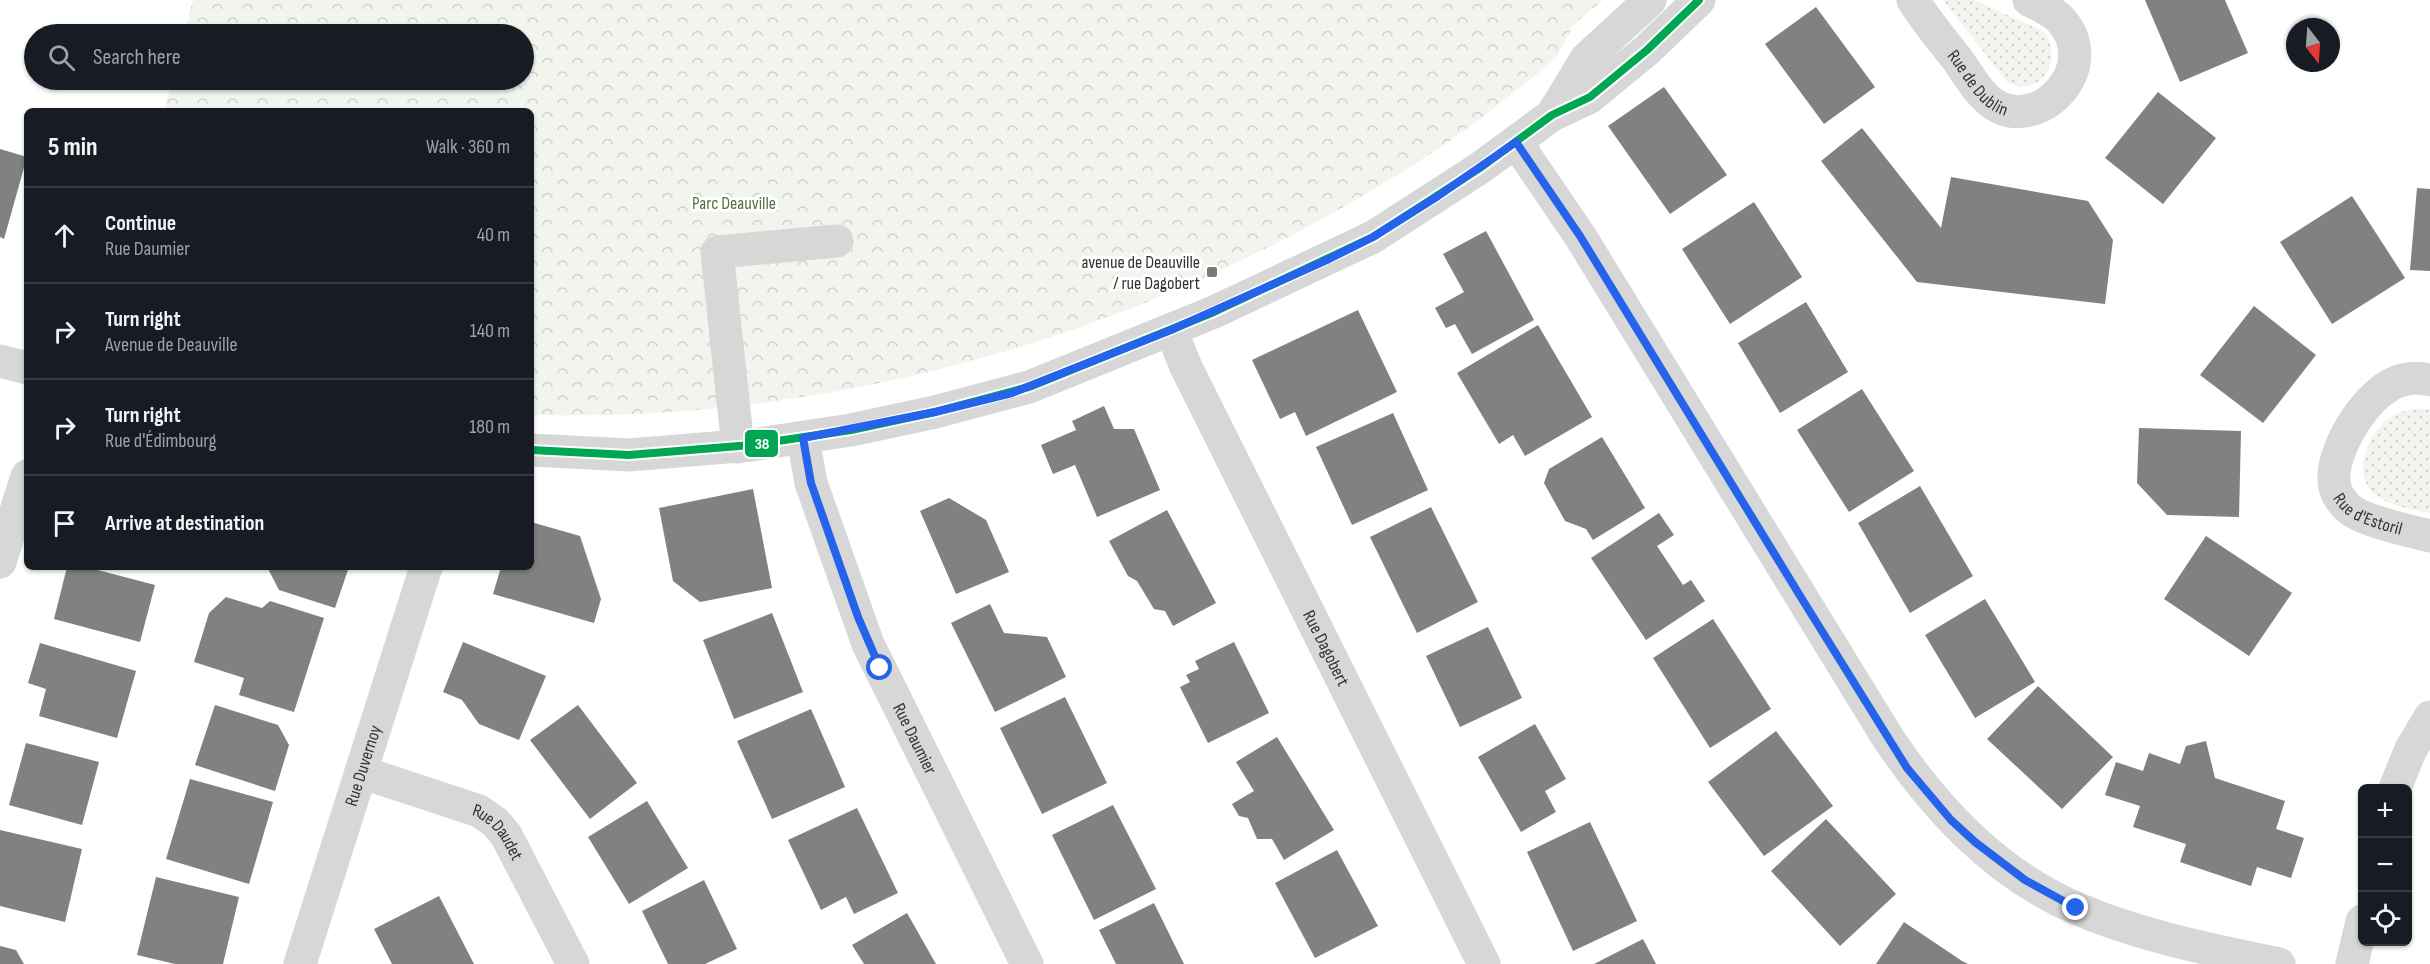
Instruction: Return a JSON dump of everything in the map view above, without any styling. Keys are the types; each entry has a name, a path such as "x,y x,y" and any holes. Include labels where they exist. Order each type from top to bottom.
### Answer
{"street":[{"path":"1552,115 1586,59 1650,0"},
{"path":"534,450 629,455 738,447 803,438 935,412 1012,393 1171,330 1373,237 1438,196 1552,115 1590,97 1613,80 1699,0"},
{"name":"Rue de Dublin","path":"1913,0 1986,98 2005,110 2015,111 2045,104 2058,94 2067,83 2073,70 2075,56 2068,30 2059,18 2029,0"},
{"path":"1516,142 1580,236 1907,768 1951,820 1996,860 2049,894 2076,908 2112,922 2279,964"},
{"path":"738,447 717,252 837,241"},
{"name":"Rue Dagobert","path":"1171,330 1192,378 1484,964"},
{"path":"0,361 24,367"},
{"name":"Rue d'Estoril","path":"2430,380 2418,378 2401,380 2385,388 2371,401 2343,441 2335,463 2334,482 2339,498 2350,510 2373,520 2430,536"},
{"name":"Rue Daumier","path":"803,438 811,483 868,644 1027,964"},
{"path":"0,562 24,486"},
{"name":"Rue Duvernoy","path":"300,964 425,570"},
{"path":"2397,784 2411,749 2430,717"},
{"name":"Rue Daudet","path":"361,772 479,812 495,822 517,854 573,964"},
{"path":"2352,964 2358,938"}],"green space":[{"name":"Parc Deauville","path":"193,0 1603,0 1574,24 1557,56 1546,67 1436,150 1334,213 1227,267 1117,314 1004,352 888,381 770,402 651,413 534,415 534,108 165,108 169,90 534,90 534,24 187,24"},
{"path":"1943,0 1974,0 2043,31 2049,42 2051,53 2046,73 2039,81 2030,85 2020,86 2008,83"},
{"path":"2430,410 2430,513 2402,507 2377,496 2368,487 2363,464 2371,440 2387,420 2402,412"}],"building":[{"path":"2145,0 2225,0 2248,53 2180,82"},
{"path":"1816,7 1875,87 1824,124 1765,44"},
{"path":"1664,87 1727,175 1670,214 1608,126"},
{"path":"2158,92 2216,138 2163,204 2105,158"},
{"path":"1862,128 1941,228 1951,177 2088,201 2113,240 2105,304 1917,282 1821,161"},
{"path":"0,149 24,156 24,168 4,239 0,237"},
{"path":"2417,188 2430,189 2430,271 2410,270"},
{"path":"2352,196 2405,278 2332,324 2280,242"},
{"path":"1754,202 1802,277 1730,324 1682,249"},
{"path":"1486,231 1534,320 1472,354 1455,324 1446,328 1435,308 1464,292 1443,254"},
{"path":"1806,302 1848,372 1780,413 1738,343"},
{"path":"2254,306 2316,355 2263,423 2200,375"},
{"path":"1358,310 1397,392 1306,436 1295,412 1280,419 1252,360"},
{"path":"1538,325 1592,417 1525,456 1513,435 1499,444 1457,373"},
{"path":"1862,389 1914,471 1849,512 1797,430"},
{"path":"1104,406 1114,429 1134,429 1160,490 1097,517 1075,465 1053,474 1041,445 1076,430 1072,421"},
{"path":"1393,413 1428,490 1352,525 1316,447"},
{"path":"2139,428 2241,431 2239,517 2167,515 2137,483"},
{"path":"1602,437 1645,508 1593,540 1586,529 1565,521 1544,483 1549,469"},
{"path":"1920,486 1973,576 1910,613 1858,523"},
{"path":"753,489 772,588 700,602 673,581 659,508"},
{"path":"949,498 986,520 1009,572 956,594 920,511"},
{"path":"1431,507 1478,602 1417,633 1370,537"},
{"path":"1167,510 1216,603 1173,626 1165,611 1154,609 1137,581 1128,576 1109,541"},
{"path":"1659,513 1674,535 1657,546 1683,585 1691,580 1705,601 1646,640 1591,558"},
{"path":"534,523 580,536 601,599 594,623 493,594 500,570 534,570"},
{"path":"2206,536 2292,593 2249,656 2164,599"},
{"path":"66,570 98,570 155,585 140,642 54,619"},
{"path":"269,570 348,570 335,608 279,590"},
{"path":"226,597 262,608 270,601 324,618 294,712 239,695 244,678 194,662 209,613"},
{"path":"1985,599 2035,682 1975,718 1925,635"},
{"path":"990,604 1004,633 1047,637 1066,677 995,712 951,623"},
{"path":"772,613 803,692 734,719 703,640"},
{"path":"1713,619 1771,709 1710,748 1653,658"},
{"path":"1488,627 1522,698 1460,727 1426,656"},
{"path":"463,642 546,676 519,740 479,724 462,700 443,692"},
{"path":"1234,642 1269,713 1208,743 1180,687 1190,682 1186,675 1199,669 1195,661"},
{"path":"40,643 136,671 117,738 39,716 46,689 28,683"},
{"path":"2038,686 2113,757 2062,809 1987,739"},
{"path":"1065,697 1107,783 1042,814 1000,728"},
{"path":"215,705 278,725 289,745 275,791 195,765"},
{"path":"578,705 637,783 590,819 530,740"},
{"path":"811,709 845,787 772,819 737,741"},
{"path":"1535,724 1566,779 1545,791 1556,812 1521,832 1478,757"},
{"path":"1776,731 1833,806 1764,856 1708,782"},
{"path":"1277,737 1334,830 1284,860 1272,839 1257,839 1248,818 1239,816 1232,804 1254,791 1236,762"},
{"path":"2206,741 2215,778 2285,801 2276,829 2304,838 2291,878 2257,867 2251,886 2180,862 2186,844 2133,827 2140,806 2105,795 2116,762 2143,771 2149,753 2180,764 2186,746"},
{"path":"26,743 99,762 82,825 9,805"},
{"path":"190,779 273,802 249,884 166,859"},
{"path":"647,801 688,868 629,904 588,837"},
{"path":"1113,805 1156,889 1094,920 1052,835"},
{"path":"857,808 898,893 854,914 846,897 821,910 788,840"},
{"path":"1826,819 1896,894 1840,946 1771,871"},
{"path":"1590,822 1637,921 1573,951 1527,852"},
{"path":"0,830 82,849 65,922 0,906"},
{"path":"1337,850 1378,926 1315,958 1275,883"},
{"path":"156,877 239,897 223,964 175,964 137,955"},
{"path":"704,880 737,949 705,964 668,964 642,911"},
{"path":"439,896 474,964 392,964 374,929"},
{"path":"1154,903 1184,964 1116,964 1099,930"},
{"path":"907,913 936,964 864,964 852,945"},
{"path":"1904,922 1962,961 1968,964 1876,964"},
{"path":"1643,939 1656,964 1594,964"},
{"path":"0,946 16,950 24,964 0,964"}],"transit line":[{"name":"38","path":"534,450 629,455 751,445 851,430 935,412 1029,387 1214,312 1373,237 1480,168 1552,115 1590,97 1647,50 1699,0"}],"place":[{"name":"avenue de Deauville / rue Dagobert","path":"1212,272"}],"route":[{"path":"880,668 868,644 811,483 803,438 935,412 1012,393 1171,330 1373,237 1438,196 1516,142 1580,236 1907,768 1951,820 1996,860 2025,880 2076,908"}]}
